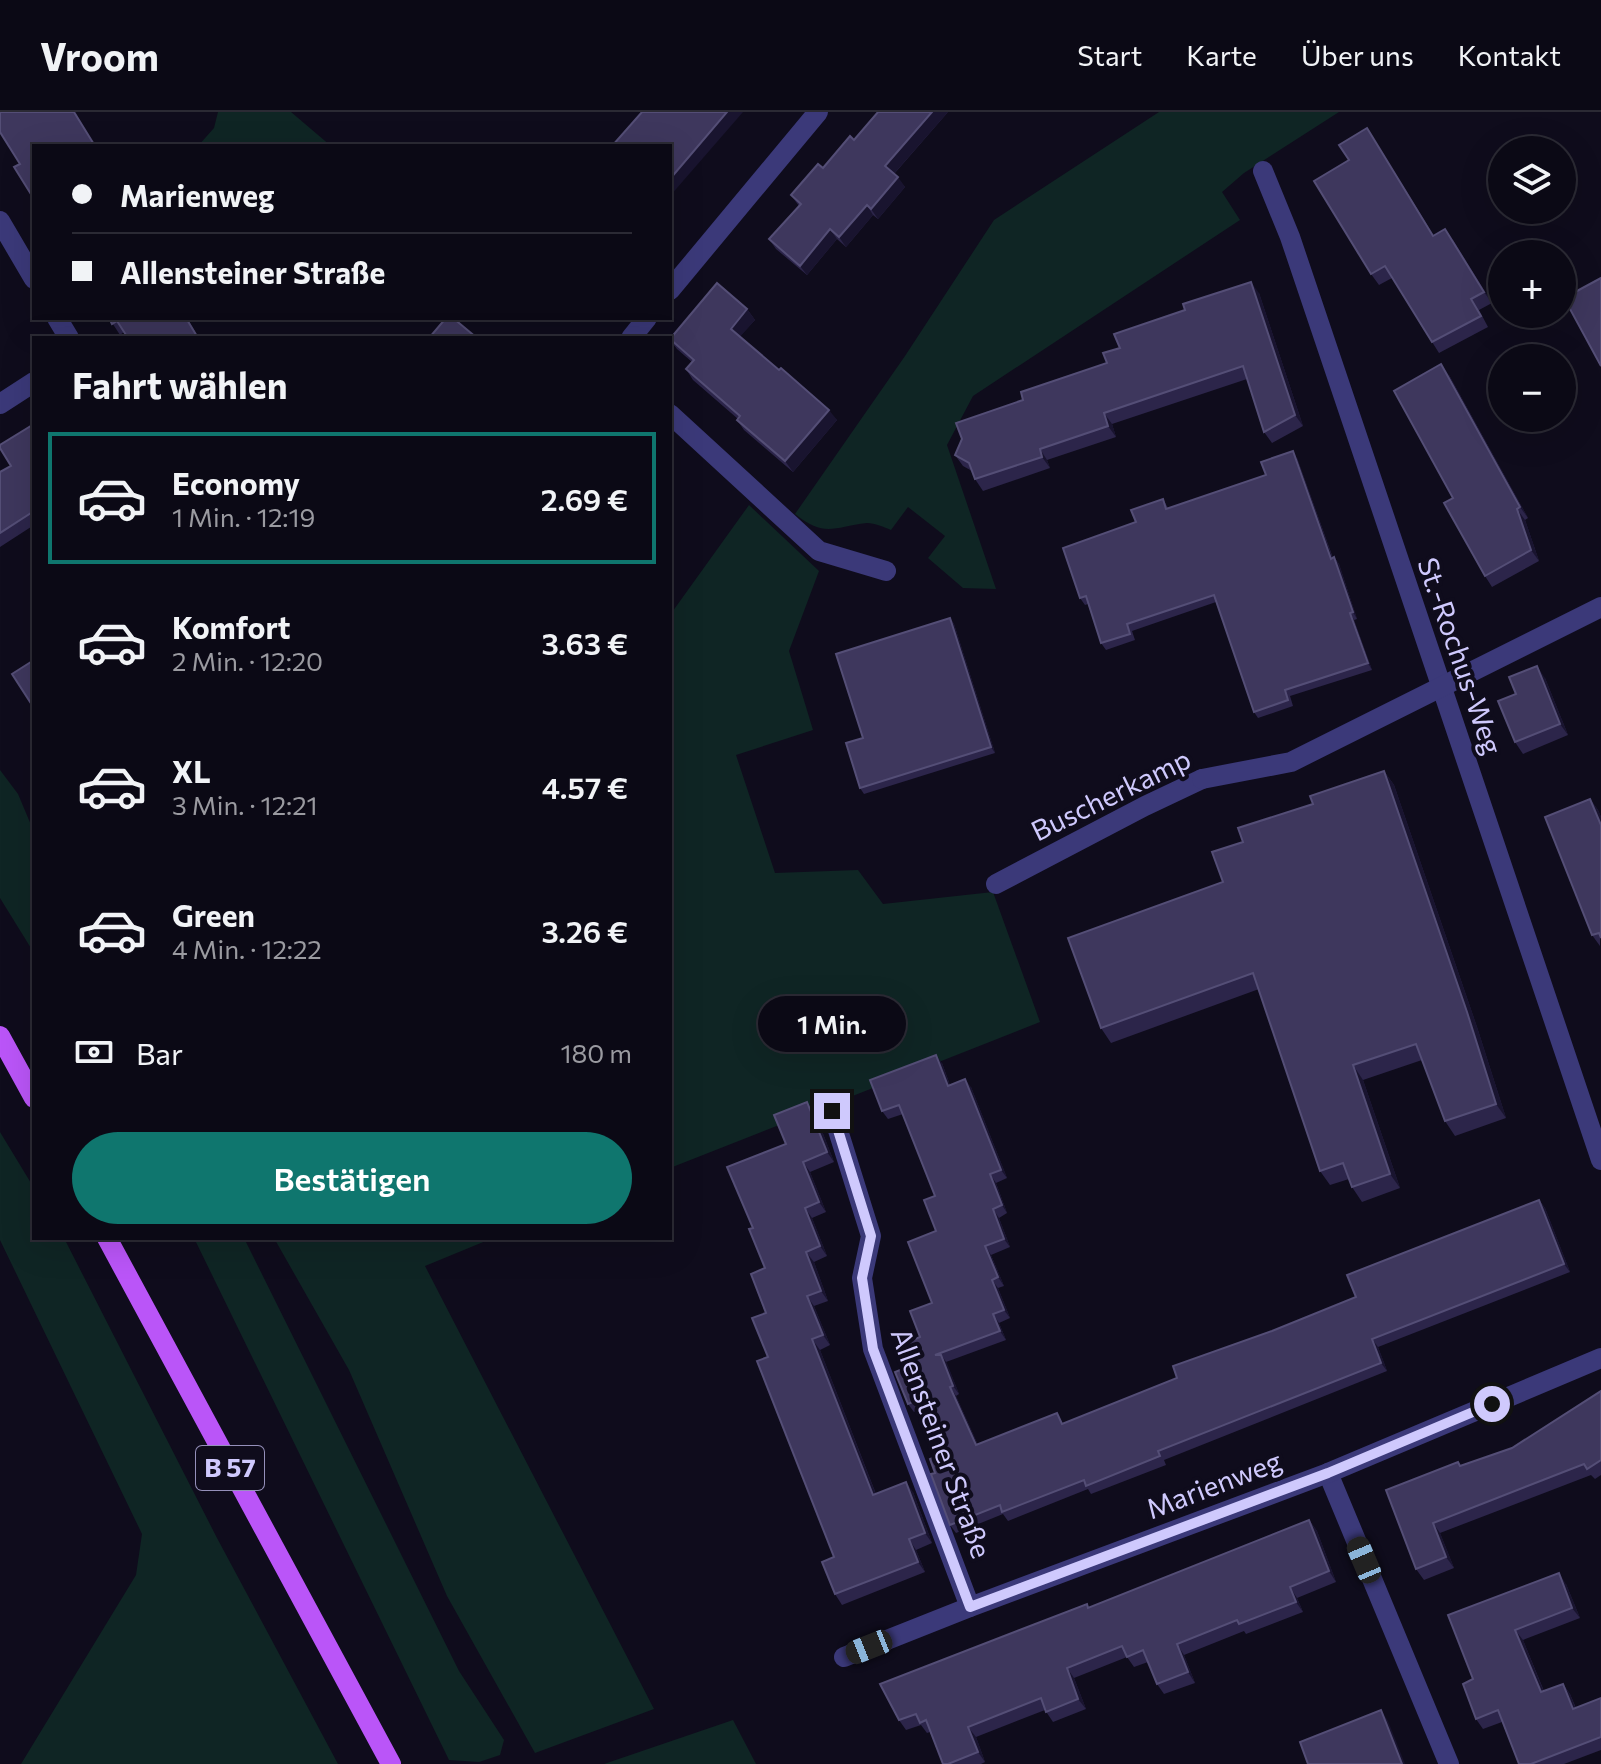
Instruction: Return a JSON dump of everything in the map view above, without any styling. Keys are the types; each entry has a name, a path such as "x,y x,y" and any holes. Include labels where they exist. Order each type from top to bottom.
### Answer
{"main road":[{"path":"0,1036 32,1094"},
{"name":"B 57","path":"108,1240 391,1764"}],"street":[{"path":"672,288 818,112"},
{"name":"St.-Rochus-Weg","path":"1263,171 1290,237 1601,1160"},
{"path":"0,221 32,276"},
{"path":"633,336 645,320"},
{"path":"0,404 32,383"},
{"path":"672,416 819,551 886,571"},
{"name":"Buscherkamp","path":"996,884 1202,779 1291,762 1601,607"},
{"name":"Allensteiner Straße","path":"832,1111 871,1236 862,1278 873,1349 970,1607"},
{"name":"Marienweg","path":"844,1657 1328,1473 1601,1358"},
{"path":"1328,1473 1449,1764"}],"green space":[{"path":"218,112 291,112 329,144 200,144 214,128"},
{"path":"1159,112 1339,112 1244,173 1222,192 1240,220 973,396 947,445 996,589 963,588 928,558 945,536 908,507 891,530 867,523 822,528 795,514 905,356 994,220"},
{"path":"749,505 819,571 789,651 813,730 736,755 775,873 858,870 883,904 993,892 1040,1022 672,1167 672,612"},
{"path":"0,770 18,794 32,827 32,950 0,898"},
{"path":"0,1132 32,1185 32,1240 65,1240 217,1538 338,1764 21,1764 136,1575 142,1534 0,1240"},
{"path":"195,1240 245,1240 459,1671 504,1740 500,1755 479,1762 449,1760"},
{"path":"275,1240 488,1240 425,1266 654,1709 535,1753 447,1596 349,1370"},
{"path":"733,1720 756,1764 604,1764"}],"building":[{"path":"0,112 74,112 94,144 32,144 32,196 14,167 20,164 0,132"},
{"path":"642,112 727,112 672,177 672,144 614,144"},
{"path":"878,112 932,112 885,166 898,177 871,209 867,205 839,237 830,229 800,266 769,239 801,204 791,195 818,164 823,168 850,136 854,140"},
{"path":"1367,128 1433,236 1445,229 1484,292 1471,299 1481,316 1432,342 1385,266 1371,274 1314,181 1349,160 1339,145"},
{"path":"1601,278 1601,366 1576,320 1576,292"},
{"path":"1251,282 1295,415 1264,432 1243,366 1104,413 1108,426 1040,449 1042,457 975,479 969,463 955,455 962,439 956,423 1023,400 1021,392 1107,363 1103,353 1120,348 1114,334 1185,310 1183,304"},
{"path":"717,283 747,309 731,329 829,410 785,461 737,420 740,416 686,369 694,360 672,341 672,337"},
{"path":"110,320 187,320 197,336 127,336 117,321 112,324"},
{"path":"444,320 455,320 475,336 431,336"},
{"path":"1441,364 1520,507 1517,509 1531,550 1485,576 1444,503 1453,498 1394,391"},
{"path":"32,425 32,512 0,533 0,472 11,466 0,445"},
{"path":"1293,451 1331,559 1334,557 1368,663 1285,690 1288,700 1254,712 1214,595 1127,624 1130,634 1101,643 1086,596 1080,598 1063,548 1136,522 1131,510 1163,499 1166,509 1266,475 1261,462"},
{"path":"950,618 991,747 860,788 846,743 863,738 836,654"},
{"path":"32,661 32,705 12,674"},
{"path":"1537,666 1560,724 1515,742 1498,701 1516,694 1509,677"},
{"path":"1384,771 1496,1104 1445,1121 1416,1044 1353,1065 1390,1174 1352,1187 1343,1163 1320,1171 1253,973 1101,1028 1068,938 1223,882 1212,852 1243,842 1238,828 1313,804 1310,796"},
{"path":"1590,799 1601,825 1601,938 1599,933 1592,935 1545,817"},
{"path":"936,1055 948,1086 965,1079 1001,1170 990,1174 1002,1205 993,1209 1004,1239 985,1246 998,1277 992,1280 1004,1310 993,1314 1000,1331 935,1355 941,1355 953,1386 950,1387 976,1445 1057,1413 1062,1424 1177,1378 1173,1366 1356,1297 1347,1275 1539,1200 1564,1264 1372,1339 1381,1363 1158,1451 1160,1456 1086,1486 1084,1480 1002,1512 1000,1505 950,1525 931,1474 935,1473 930,1459 944,1453 923,1398 908,1404 895,1372 910,1366 902,1345 920,1337 910,1311 932,1303 908,1242 936,1231 924,1200 935,1196 899,1105 882,1111 870,1080"},
{"path":"807,1102 827,1152 803,1162 819,1202 805,1208 820,1246 806,1252 821,1291 807,1296 823,1335 812,1339 873,1495 906,1482 925,1533 909,1539 918,1562 835,1594 822,1562 834,1557 757,1361 768,1357 752,1318 766,1313 751,1274 765,1268 749,1229 753,1228 727,1167 786,1144 774,1115"},
{"path":"1601,1391 1601,1460 1587,1469 1584,1464 1433,1523 1446,1557 1416,1569 1386,1490 1458,1462 1460,1466 1512,1448"},
{"path":"1309,1520 1329,1571 1290,1587 1296,1602 1239,1624 1237,1620 1177,1644 1188,1672 1157,1684 1143,1650 1127,1657 1122,1646 1067,1668 1078,1699 1046,1712 1041,1698 968,1727 978,1752 948,1764 943,1764 926,1720 920,1723 916,1714 899,1720 880,1684 1087,1604 1088,1608"},
{"path":"1559,1573 1572,1608 1515,1630 1541,1692 1563,1684 1573,1709 1601,1698 1601,1737 1531,1764 1519,1764 1498,1710 1476,1719 1463,1684 1473,1679 1448,1615"},
{"path":"1381,1710 1402,1764 1308,1764 1300,1742"}],"route":[{"path":"832,1111 871,1236 862,1278 873,1349 970,1607 1328,1473 1492,1404"}]}
